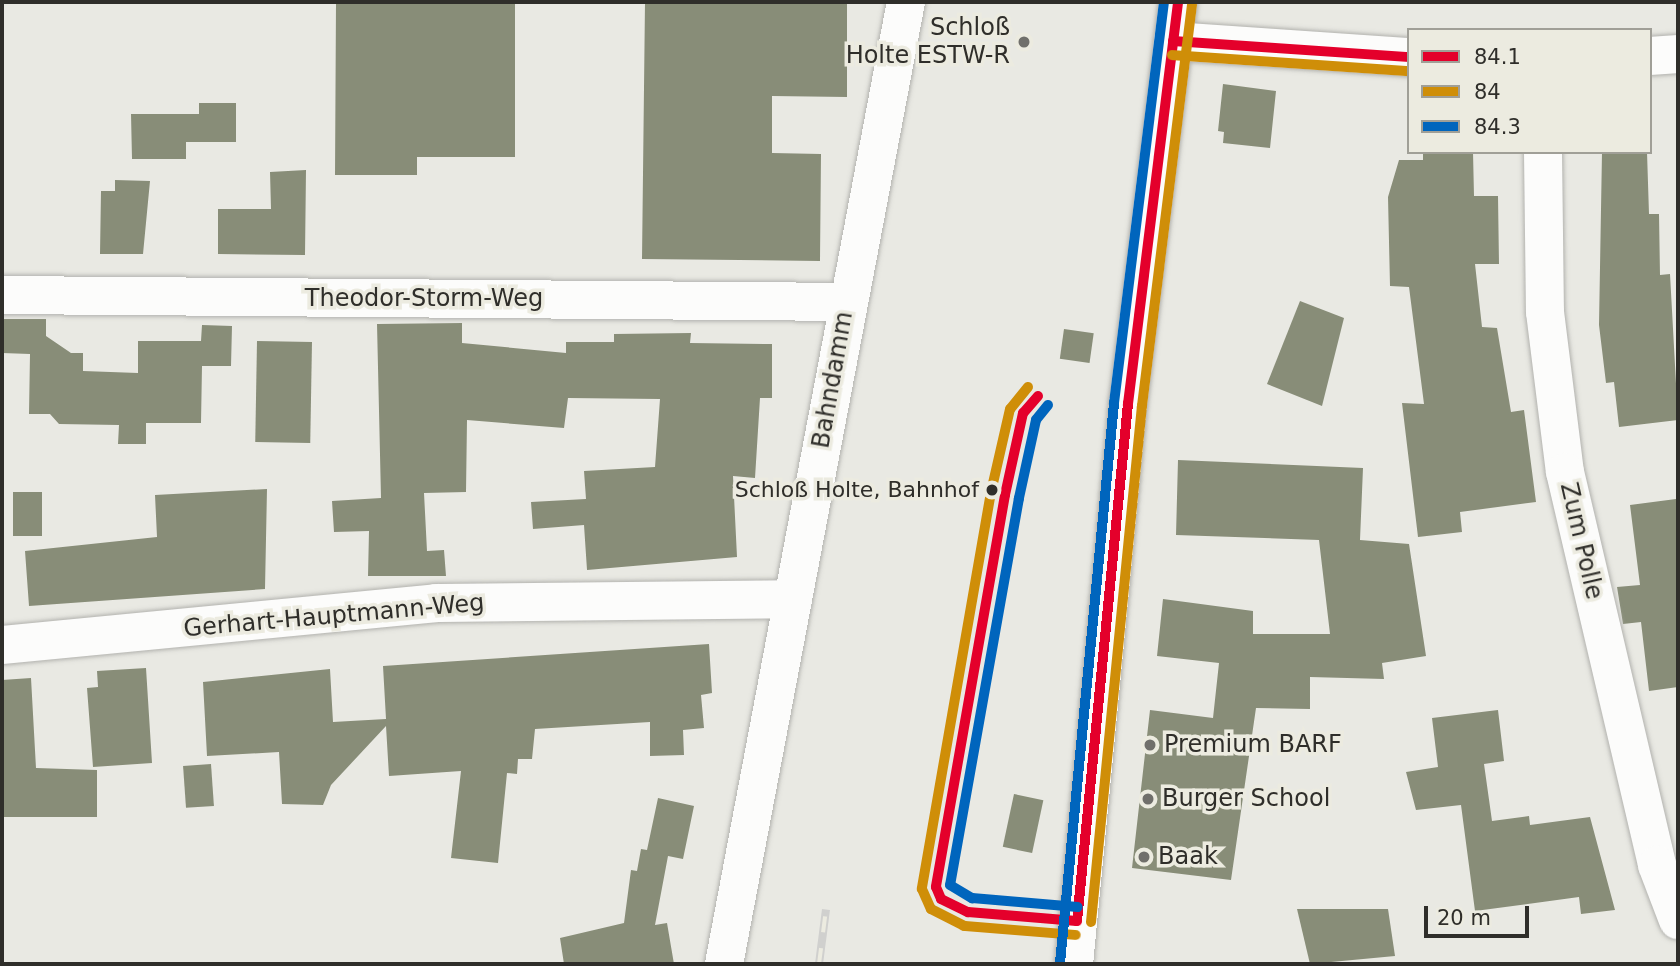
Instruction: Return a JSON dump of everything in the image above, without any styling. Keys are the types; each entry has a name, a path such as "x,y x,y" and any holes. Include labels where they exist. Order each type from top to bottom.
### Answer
{"street":[{"name":"Bahndamm","path":"724,964 847,302 906,2"},
{"path":"1074,964 1128,404 1178,2"},
{"path":"1173,41 1407,57"},
{"path":"1652,56 1678,54"},
{"name":"Zum Polle","path":"1543,154 1545,312 1565,472 1657,865 1678,920"},
{"name":"Theodor-Storm-Weg","path":"2,295 847,302"},
{"name":"Gerhart-Hauptmann-Weg","path":"2,645 436,603 793,599"}],"building":[{"path":"336,2 515,2 515,157 417,157 417,175 335,175"},
{"path":"645,2 847,2 847,97 772,96 772,153 821,154 820,261 642,259"},
{"path":"1223,84 1276,91 1270,148 1223,143 1224,132 1218,131"},
{"path":"199,103 236,103 236,142 186,142 186,159 132,159 131,114 199,114"},
{"path":"1423,154 1473,154 1474,196 1498,196 1499,264 1475,264 1482,327 1497,328 1511,412 1524,410 1536,502 1460,512 1462,532 1418,537 1402,403 1424,404 1409,287 1390,286 1388,197 1399,160 1423,160"},
{"path":"1602,154 1647,154 1649,214 1659,214 1660,275 1670,274 1678,420 1619,427 1614,382 1606,383 1599,325"},
{"path":"306,170 305,255 218,254 218,209 271,209 270,172"},
{"path":"115,180 150,181 143,254 100,254 101,191 115,191"},
{"path":"1300,301 1344,318 1322,406 1267,384"},
{"path":"2,319 46,319 46,336 71,353 83,353 83,371 138,373 138,341 201,341 202,325 232,326 231,366 202,366 201,423 146,423 146,444 118,444 119,425 59,424 50,414 29,414 30,354 2,353"},
{"path":"462,323 462,343 566,353 566,342 614,342 614,334 691,333 690,343 772,344 772,398 760,398 755,478 733,476 737,557 587,570 584,525 533,529 531,502 586,499 584,471 655,467 660,399 568,398 564,428 467,420 466,492 424,493 427,551 444,550 446,576 368,576 369,531 334,532 332,501 381,498 377,324"},
{"path":"1064,329 1094,333 1090,363 1060,359"},
{"path":"257,341 312,342 310,443 255,442"},
{"path":"1178,460 1363,468 1360,540 1409,544 1426,656 1382,663 1384,679 1310,677 1310,709 1256,708 1231,880 1132,868 1150,710 1213,718 1219,663 1157,656 1163,599 1253,611 1253,634 1330,634 1319,540 1176,535"},
{"path":"267,489 265,589 29,606 25,551 157,537 155,495"},
{"path":"13,492 42,492 42,536 13,536"},
{"path":"1676,499 1678,687 1649,691 1641,622 1623,624 1617,587 1640,585 1630,505"},
{"path":"709,644 712,693 701,695 704,728 683,730 684,755 650,756 650,722 535,729 532,759 518,759 517,774 507,773 498,863 451,858 461,771 389,776 386,726 331,785 323,805 282,804 279,752 207,756 203,682 330,669 333,722 386,719 383,666"},
{"path":"146,668 152,763 93,767 87,688 98,687 97,671"},
{"path":"31,678 36,768 97,770 97,817 2,817 2,680"},
{"path":"1498,710 1504,761 1484,764 1492,821 1529,816 1530,825 1590,817 1615,910 1581,914 1579,897 1475,911 1461,805 1416,810 1406,772 1438,767 1432,718"},
{"path":"211,764 214,806 186,808 183,766"},
{"path":"1014,794 1043,800 1032,853 1003,847"},
{"path":"658,798 694,806 683,859 668,856 655,925 667,923 674,964 564,964 560,938 624,923 631,870 637,871 641,849 647,850"},
{"path":"1297,909 1388,909 1395,956 1310,964"}],"railway":[{"path":"819,964 826,909"}],"transit line":[{"name":"84.3","path":"1060,963 1114,403 1164,2"},
{"name":"84.1","path":"1077,921 1128,404 1178,2"},
{"name":"84","path":"1091,922 1142,406 1192,4"},
{"name":"84.1","path":"1173,41 1407,57"},
{"name":"84","path":"1172,55 1407,71"},
{"name":"84","path":"1028,387 1010,409 991,492 922,889 931,909 964,926 1076,935"},
{"name":"84.1","path":"1038,396 1023,413 1005,495 936,887 941,899 968,912 1077,921"},
{"name":"84.3","path":"1048,405 1036,420 1019,498 950,885 972,898 1078,907"}],"place":[{"name":"Schloß Holte ESTW-R","path":"1024,42"},
{"name":"Schloß Holte, Bahnhof","path":"992,490"},
{"name":"Premium BARF","path":"1150,745"},
{"name":"Burger School","path":"1148,799"},
{"name":"Baak","path":"1144,857"}]}
